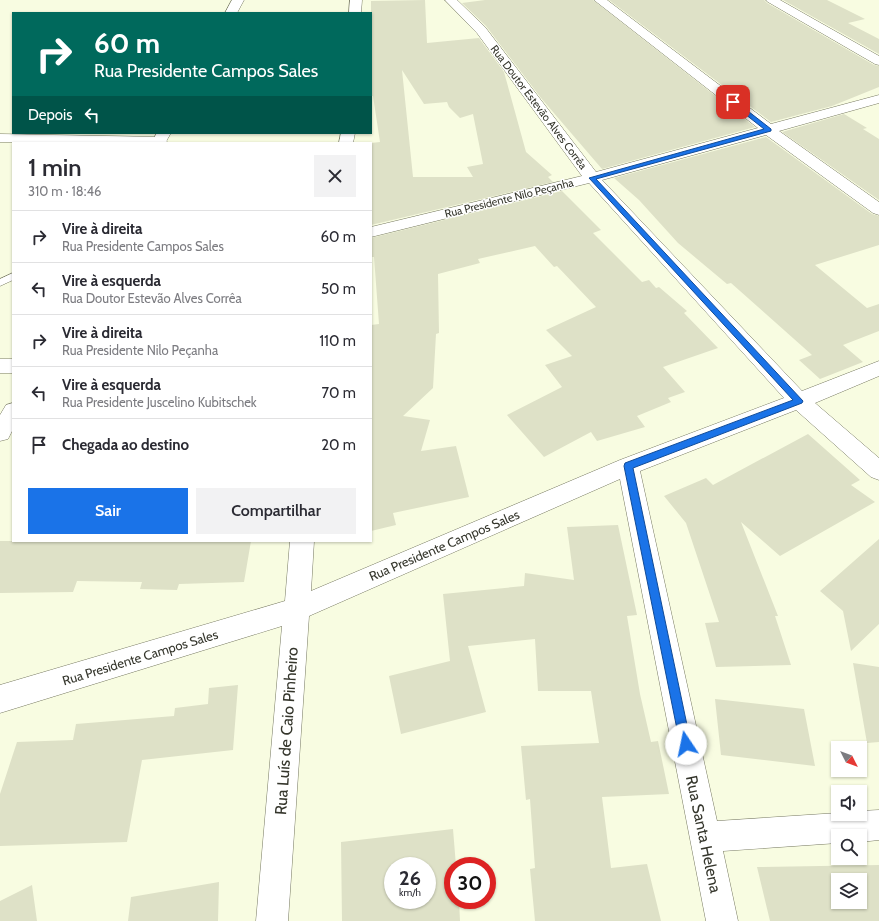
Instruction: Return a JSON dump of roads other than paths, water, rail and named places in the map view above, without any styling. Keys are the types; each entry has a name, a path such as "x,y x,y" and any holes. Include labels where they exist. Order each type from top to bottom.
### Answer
{"street":[{"path":"232,12 238,0"},
{"path":"355,12 356,0"},
{"name":"Rua Doutor Estevão Alves Corrêa","path":"451,0 481,30 592,178 799,401 879,471"},
{"path":"600,0 769,130 879,210"},
{"path":"772,0 879,61"},
{"name":"Rua Presidente Nilo Peçanha","path":"372,232 592,178 879,99"},
{"path":"0,138 39,141 161,139"},
{"path":"0,366 12,366"},
{"name":"Rua Presidente Campos Sales","path":"0,700 295,610 628,466 799,401 879,368"},
{"path":"0,433 12,413"},
{"name":"Rua Santa Helena","path":"628,466 722,921"},
{"name":"Rua Luís de Caio Pinheiro","path":"272,921 295,610 302,542"},
{"path":"705,837 879,826"}],"lane":[{"path":"0,283 12,277"}]}
